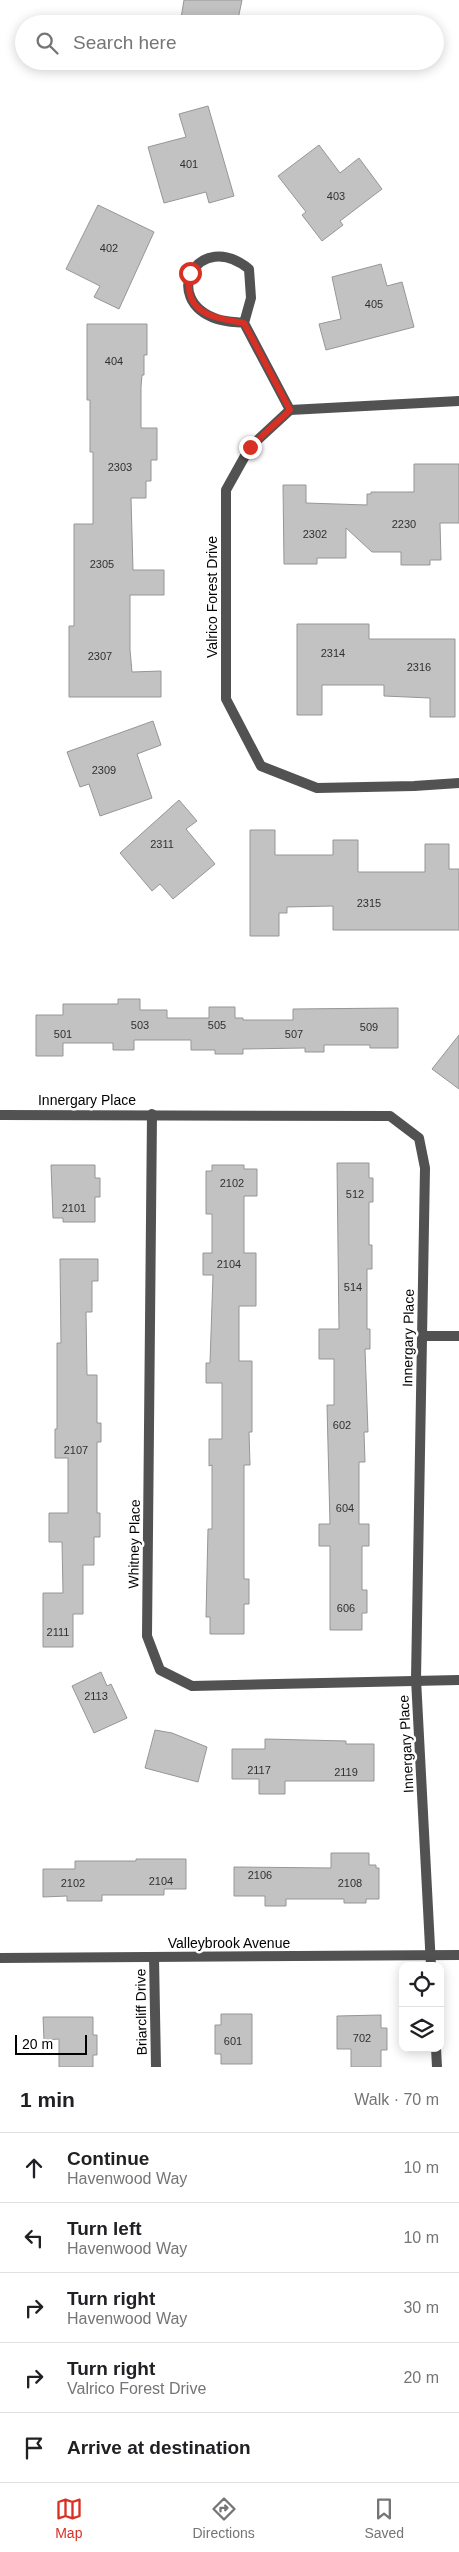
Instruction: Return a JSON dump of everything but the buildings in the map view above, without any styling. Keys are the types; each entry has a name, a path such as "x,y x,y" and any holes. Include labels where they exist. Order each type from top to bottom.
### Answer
{"street":[{"path":"244,323 218,319 198,308 188,292 190,273 197,264 208,257 222,256 239,260 249,268 252,298 244,323 290,410 459,400"},
{"name":"Valrico Forest Drive","path":"290,410 250,447 226,490 226,699 261,766 317,788 459,783"},
{"name":"Whitney Place","path":"152,1114 147,1636 160,1670 192,1686 416,1679 459,1680"},
{"name":"Innergary Place","path":"0,1115 390,1116 419,1138 425,1168 416,1679 431,1962"},
{"path":"422,1336 459,1336"},
{"name":"Valleybrook Avenue","path":"0,1958 459,1955"},
{"name":"Briarcliff Drive","path":"154,1957 156,2067"},
{"path":"436,2052 437,2067"}],"route":[{"path":"190,273 188,292 198,308 218,319 244,323 290,410 250,447"}]}
